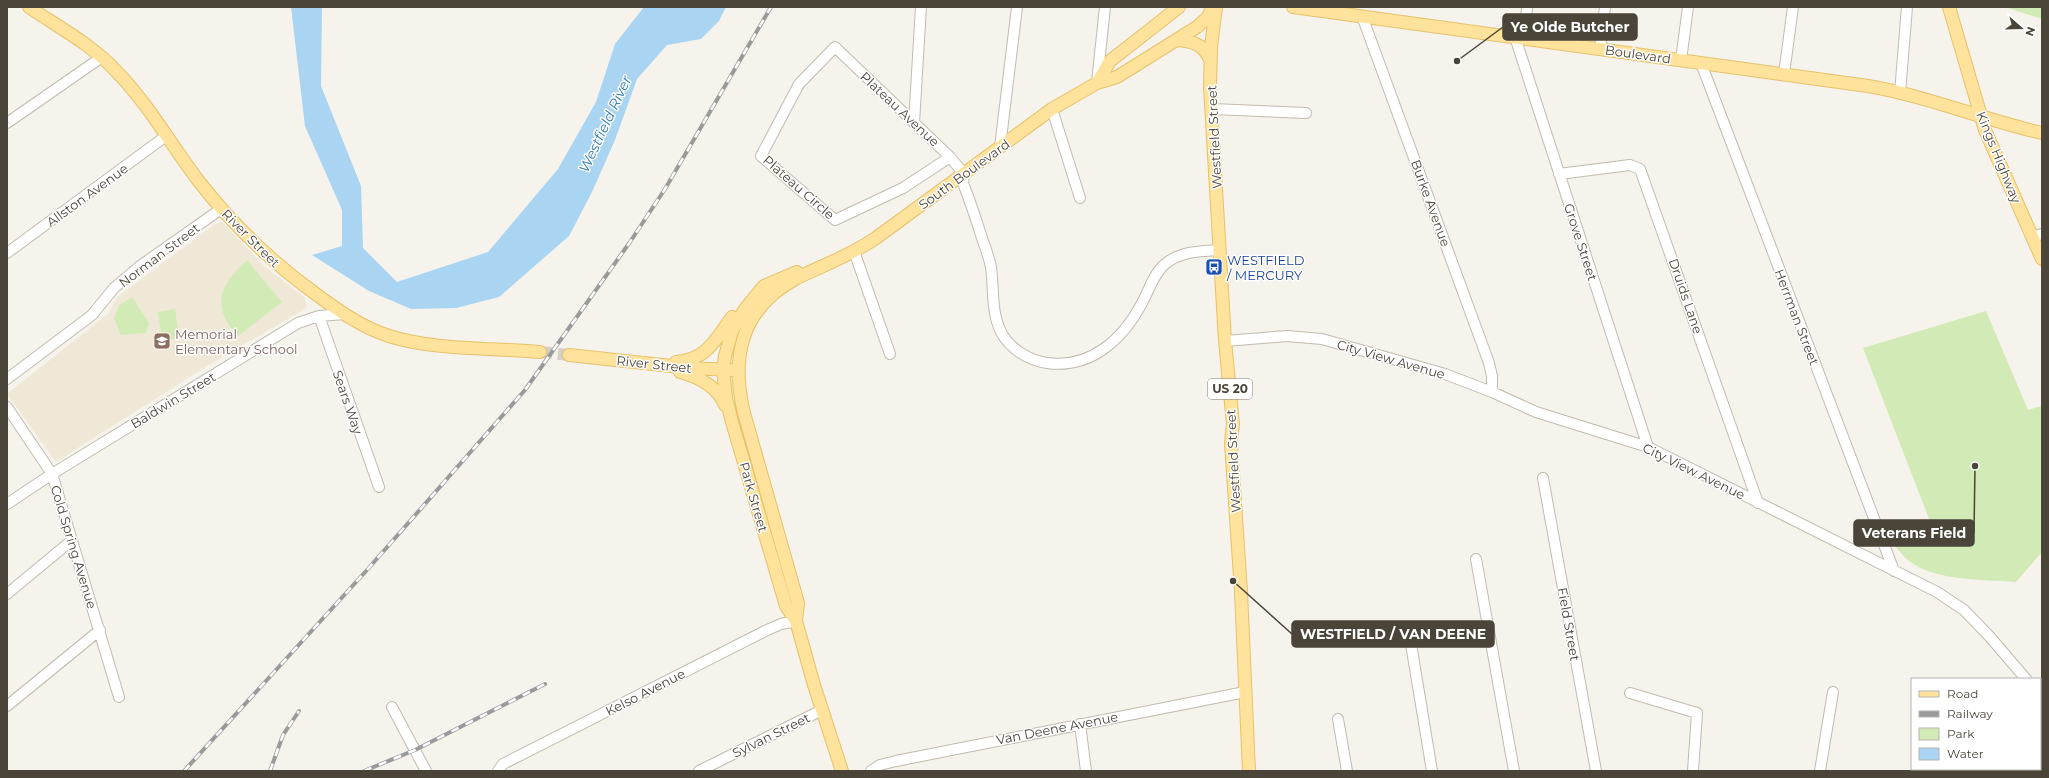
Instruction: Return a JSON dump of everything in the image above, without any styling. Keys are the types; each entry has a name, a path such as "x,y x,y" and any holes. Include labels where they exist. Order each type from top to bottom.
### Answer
{"main road":[{"name":"River Street","path":"29,7 102,57 128,84 221,209 268,258 345,314 386,335 399,339 431,344 540,352"},
{"name":"South Boulevard","path":"1097,83 1110,61 1179,7"},
{"name":"South Boulevard","path":"738,369 740,351 746,334 764,303 784,286 854,251 890,228 1052,109 1097,83 1117,77 1201,23 1215,7"},
{"name":"Westfield Street","path":"1215,7 1210,62 1212,109 1226,341 1233,424 1231,443 1241,592 1249,771"},
{"name":"Boulevard","path":"1293,7 1358,13 1519,38 1784,74 1900,93 2042,133"},
{"name":"Kings Highway","path":"1949,7 1988,139 2037,235 2042,259"},
{"path":"1176,40 1193,42 1201,46 1207,52 1210,62"},
{"name":"South Boulevard","path":"723,370 727,346 735,323 764,286 790,275 831,262"},
{"path":"654,364 684,362 700,356 709,348 748,298 764,286"},
{"name":"River Street","path":"569,355 723,370 738,369"},
{"path":"654,364 692,375 714,389 723,401 732,422"},
{"name":"Park Street","path":"738,369 738,382 744,413 798,604 796,621"},
{"name":"Park Street","path":"723,370 726,398 732,422 786,606 796,621 822,710 842,771"}],"street":[{"path":"914,123 921,7"},
{"path":"1000,147 1017,7"},
{"path":"1097,83 1105,7"},
{"path":"1519,38 1527,7"},
{"path":"1600,49 1605,7"},
{"path":"1682,60 1688,7"},
{"path":"1784,74 1793,7"},
{"path":"1900,93 1907,7"},
{"name":"Burke Avenue","path":"1358,13 1489,363 1492,376 1492,392"},
{"name":"Grove Street","path":"1519,38 1559,174 1648,447"},
{"name":"Plateau Avenue","path":"835,47 950,157 964,174"},
{"name":"Plateau Circle","path":"835,47 800,84 761,156 836,220 903,188 950,157"},
{"path":"7,123 102,57"},
{"name":"Herrman Street","path":"1701,62 1894,571"},
{"path":"1052,109 1080,198"},
{"path":"1212,109 1306,113"},
{"name":"Allston Avenue","path":"7,253 166,136"},
{"name":"Druids Lane","path":"1559,174 1630,165 1640,169 1758,503"},
{"path":"964,174 963,183 989,261 997,324 1002,335 1013,347 1024,355 1038,361 1050,364 1067,363 1088,358 1100,353 1115,341 1127,328 1157,274 1167,263 1188,253 1220,250"},
{"name":"Norman Street","path":"7,379 92,315 114,288 140,266 221,209"},
{"path":"854,251 890,354"},
{"name":"Baldwin Street","path":"7,504 52,474 298,323 319,316 345,314"},
{"name":"Sears Way","path":"319,316 378,487"},
{"name":"City View Avenue","path":"1226,341 1287,336 1322,339 1445,374 1492,392 1536,412 1648,447 1937,592 1964,610 1990,637 2025,678"},
{"name":"Cold Spring Avenue","path":"7,408 52,474 119,697"},
{"name":"Field Street","path":"1543,478 1596,771"},
{"path":"7,594 71,541"},
{"path":"1476,559 1514,771"},
{"name":"Kelso Avenue","path":"498,771 503,764 767,630 781,624 796,621"},
{"path":"7,706 100,630"},
{"path":"1409,632 1432,771"},
{"name":"Van Deene Avenue","path":"871,771 880,766 896,761 1245,692"},
{"path":"1820,771 1834,692"},
{"path":"1630,693 1697,713 1693,771"},
{"path":"392,707 426,771"},
{"name":"Sylvan Street","path":"699,771 822,710"},
{"path":"1338,719 1347,771"},
{"path":"1080,724 1086,771"}],"shaded area":[{"name":"Memorial Elementary School","path":"222,222 264,266 304,297 307,306 300,312 207,366 56,462 7,394 109,313 117,297 215,224"}],"green space":[{"path":"2005,7 2042,7 2042,19"},
{"path":"247,260 282,302 238,336 229,325 224,315 221,305 222,296 230,278"},
{"path":"132,297 149,323 146,333 121,335 114,318 120,305"},
{"path":"175,309 179,338 162,341 158,312"},
{"path":"1986,311 2028,410 2042,406 2042,552 2016,582 1970,579 1937,574 1910,562 1895,545 1885,521 1931,524 1863,348"}],"water":[{"name":"Westfield River","path":"291,7 322,7 321,86 361,186 363,248 397,282 488,252 558,169 596,102 615,44 644,7 726,7 719,21 701,39 667,45 637,79 615,140 592,192 569,236 499,297 456,308 411,309 369,291 312,255 342,246 342,210 305,126"}],"tunnel":[{"path":"540,352 569,355"}],"railway":[{"path":"184,771 367,570 525,390 630,242 665,189 771,7"},
{"path":"364,771 415,750 545,684"},
{"path":"270,771 283,735 299,711"}],"place":[{"name":"Ye Olde Butcher","path":"1457,61"},
{"name":"WESTFIELD / MERCURY","path":"1214,267"},
{"name":"Memorial Elementary School","path":"162,341"},
{"name":"Veterans Field","path":"1975,466"},
{"name":"WESTFIELD / VAN DEENE","path":"1233,581"}]}
